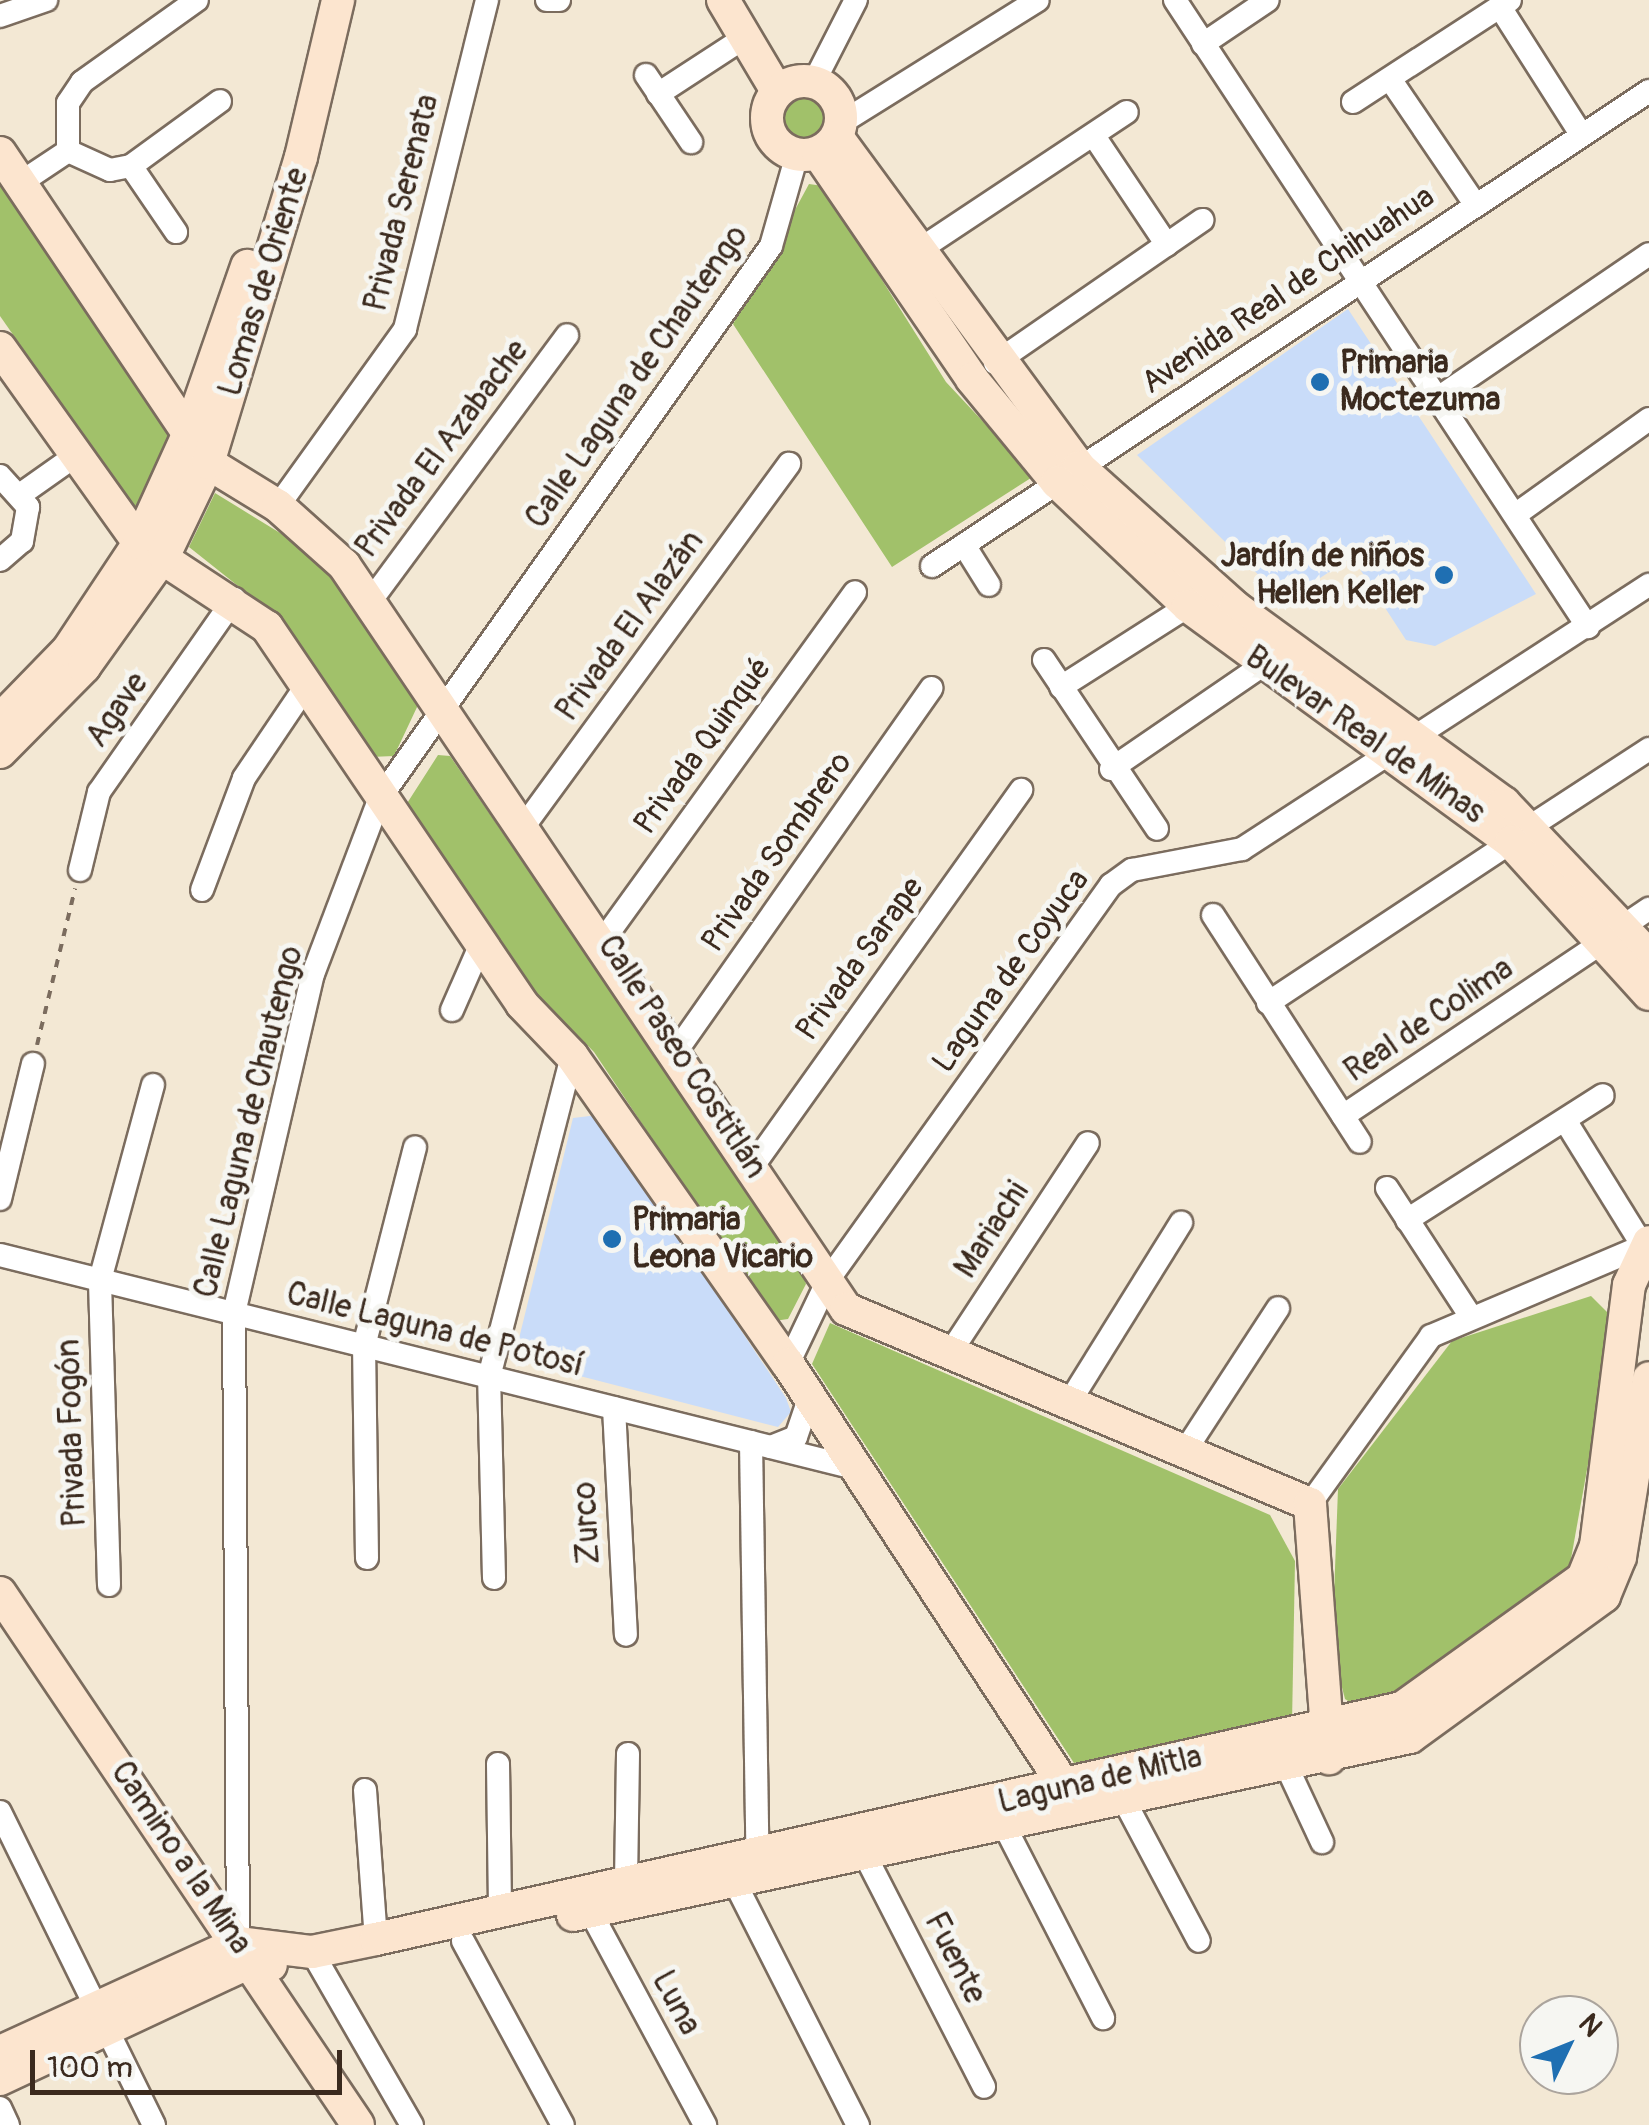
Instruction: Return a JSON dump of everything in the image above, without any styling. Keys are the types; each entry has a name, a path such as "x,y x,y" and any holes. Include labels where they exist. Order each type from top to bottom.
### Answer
{"street":[{"path":"0,16 46,0"},
{"path":"68,151 68,103 82,82 197,0"},
{"name":"Lomas de Oriente","path":"151,549 274,179 316,0"},
{"name":"Lomas de Oriente","path":"151,549 208,463 296,176 338,0"},
{"name":"Privada Serenata","path":"278,506 406,329 487,0"},
{"path":"547,0 559,0"},
{"path":"723,0 747,36 796,84 832,93 823,142"},
{"path":"744,0 796,84"},
{"path":"823,142 766,124 856,0"},
{"path":"823,142 1009,8 1038,0"},
{"path":"1175,0 1588,627"},
{"path":"1203,44 1268,0"},
{"path":"1353,102 1505,4 1581,134"},
{"path":"691,142 652,84 747,36"},
{"path":"1390,78 1475,204"},
{"name":"Avenida Real de Chihuahua","path":"932,566 1649,91"},
{"path":"68,151 110,170 131,166 220,101"},
{"path":"916,252 1127,112"},
{"path":"1094,136 1167,245"},
{"name":"Bulevar Real de Minas","path":"823,142 916,252 1068,475 1406,747 1521,834 1627,925 1649,956"},
{"name":"Bulevar Real de Minas","path":"823,142 972,379 1068,475 1188,606 1263,665 1406,747"},
{"name":"Calle Laguna de Chautengo","path":"244,1952 234,1313 313,974 380,798 771,246 823,142"},
{"path":"20,183 68,151"},
{"name":"Calle Paseo Costitlán","path":"0,153 208,463 278,506 326,543 604,939 846,1309 1067,1406 1310,1504"},
{"path":"131,166 176,232"},
{"path":"995,363 1202,220"},
{"path":"1438,398 1649,254"},
{"name":"Privada El Azabache","path":"369,602 567,335"},
{"path":"0,348 72,458 151,549 258,615 481,944 572,1056 788,1364 1074,1799"},
{"path":"1515,515 1649,419"},
{"path":"24,492 72,458"},
{"name":"Privada El Alazán","path":"524,826 788,464"},
{"path":"0,476 24,492"},
{"path":"0,560 22,542 24,492"},
{"path":"964,545 988,585"},
{"path":"0,719 68,650 151,549"},
{"path":"0,752 84,667 151,549"},
{"name":"Laguna de Coyuca","path":"788,1364 828,1280 1111,885 1132,870 1242,849 1406,747 1649,585"},
{"name":"Privada Quinqué","path":"604,939 856,592"},
{"name":"Agave","path":"80,870 99,792 234,598"},
{"path":"1061,687 1188,606"},
{"path":"1044,660 1112,768 1157,829"},
{"path":"1112,768 1263,665"},
{"path":"202,890 244,778 306,686"},
{"name":"Privada Sombrero","path":"675,1053 932,688"},
{"path":"1268,1003 1649,749"},
{"name":"Privada Sarape","path":"753,1166 1021,790"},
{"name":"Real de Colima","path":"1213,914 1343,1116 1627,925"},
{"name":"Bulevar Real de Minas","path":"1627,925 1649,994"},
{"path":"452,1010 481,944"},
{"path":"494,1578 489,1377 572,1056"},
{"path":"0,1198 33,1064"},
{"name":"Privada Fogón","path":"110,1585 100,1280 154,1085"},
{"path":"1407,1220 1603,1095"},
{"path":"1343,1116 1360,1142"},
{"path":"1328,1742 1310,1504 1432,1336 1469,1314 1646,1244 1565,1120"},
{"name":"Mariachi","path":"950,1353 1088,1143"},
{"path":"367,1558 364,1346 414,1147"},
{"path":"1387,1188 1469,1314"},
{"path":"1067,1406 1181,1224"},
{"name":"Laguna de Mitla","path":"1566,1616 1596,1546 1637,1336 1646,1244"},
{"name":"Calle Laguna de Potosí","path":"0,1254 855,1468"},
{"path":"1183,1454 1278,1308"},
{"name":"Laguna de Mitla","path":"244,1952 317,1962 463,1942 744,1872 1328,1742 1410,1737 1614,1577 1649,1378"},
{"path":"809,1400 796,1436 761,1445 744,1872 858,2125"},
{"name":"Zurco","path":"614,1408 626,1635"},
{"name":"Camino a la Mina","path":"0,1593 358,2125"},
{"name":"Laguna de Mitla","path":"317,1962 376,1940 626,1882 868,1860 1005,1827 1074,1799 1125,1802 1287,1767 1328,1742"},
{"path":"626,1882 628,1754"},
{"path":"498,1764 500,1910"},
{"path":"1287,1767 1322,1842"},
{"path":"365,1790 376,1940"},
{"path":"1125,1802 1199,1941"},
{"path":"0,1812 154,2125"},
{"path":"1005,1827 1103,2018"},
{"name":"Fuente","path":"868,1860 984,2087"},
{"name":"Luna","path":"590,1912 705,2125"},
{"path":"463,1942 563,2125"},
{"path":"0,2052 101,2018 244,1952"},
{"path":"317,1962 412,2125"},
{"path":"0,2079 101,2018"},
{"path":"0,2108 8,2125"}],"path":[{"path":"33,1064 80,870"}],"shaded area":[{"name":"Primaria Moctezuma","path":"1348,309 1536,594 1435,646 1406,640 1352,557 1285,601 1137,455"},
{"name":"Primaria Leona Vicario","path":"598,1115 786,1398 791,1412 778,1427 514,1359 573,1118"}],"green space":[{"path":"811,87 830,95 838,114 830,133 811,141 792,133 784,114 792,95"},
{"path":"0,178 173,433 136,511 0,316"},
{"path":"809,184 823,186 946,382 1034,476 892,567 733,324"},
{"path":"215,493 316,555 418,705 394,756 370,757 276,616 189,547"},
{"path":"438,755 450,756 802,1270 806,1284 788,1319 774,1321 594,1052 533,990 404,808"},
{"path":"1591,1296 1614,1319 1569,1570 1386,1702 1361,1709 1345,1699 1332,1649 1338,1489 1452,1341"},
{"path":"830,1323 1270,1515 1295,1561 1292,1723 1074,1763 812,1364"}],"place":[{"name":"Primaria Moctezuma","path":"1320,382"},
{"name":"Jardín de niños Hellen Keller","path":"1444,575"},
{"name":"Primaria Leona Vicario","path":"612,1239"}]}
